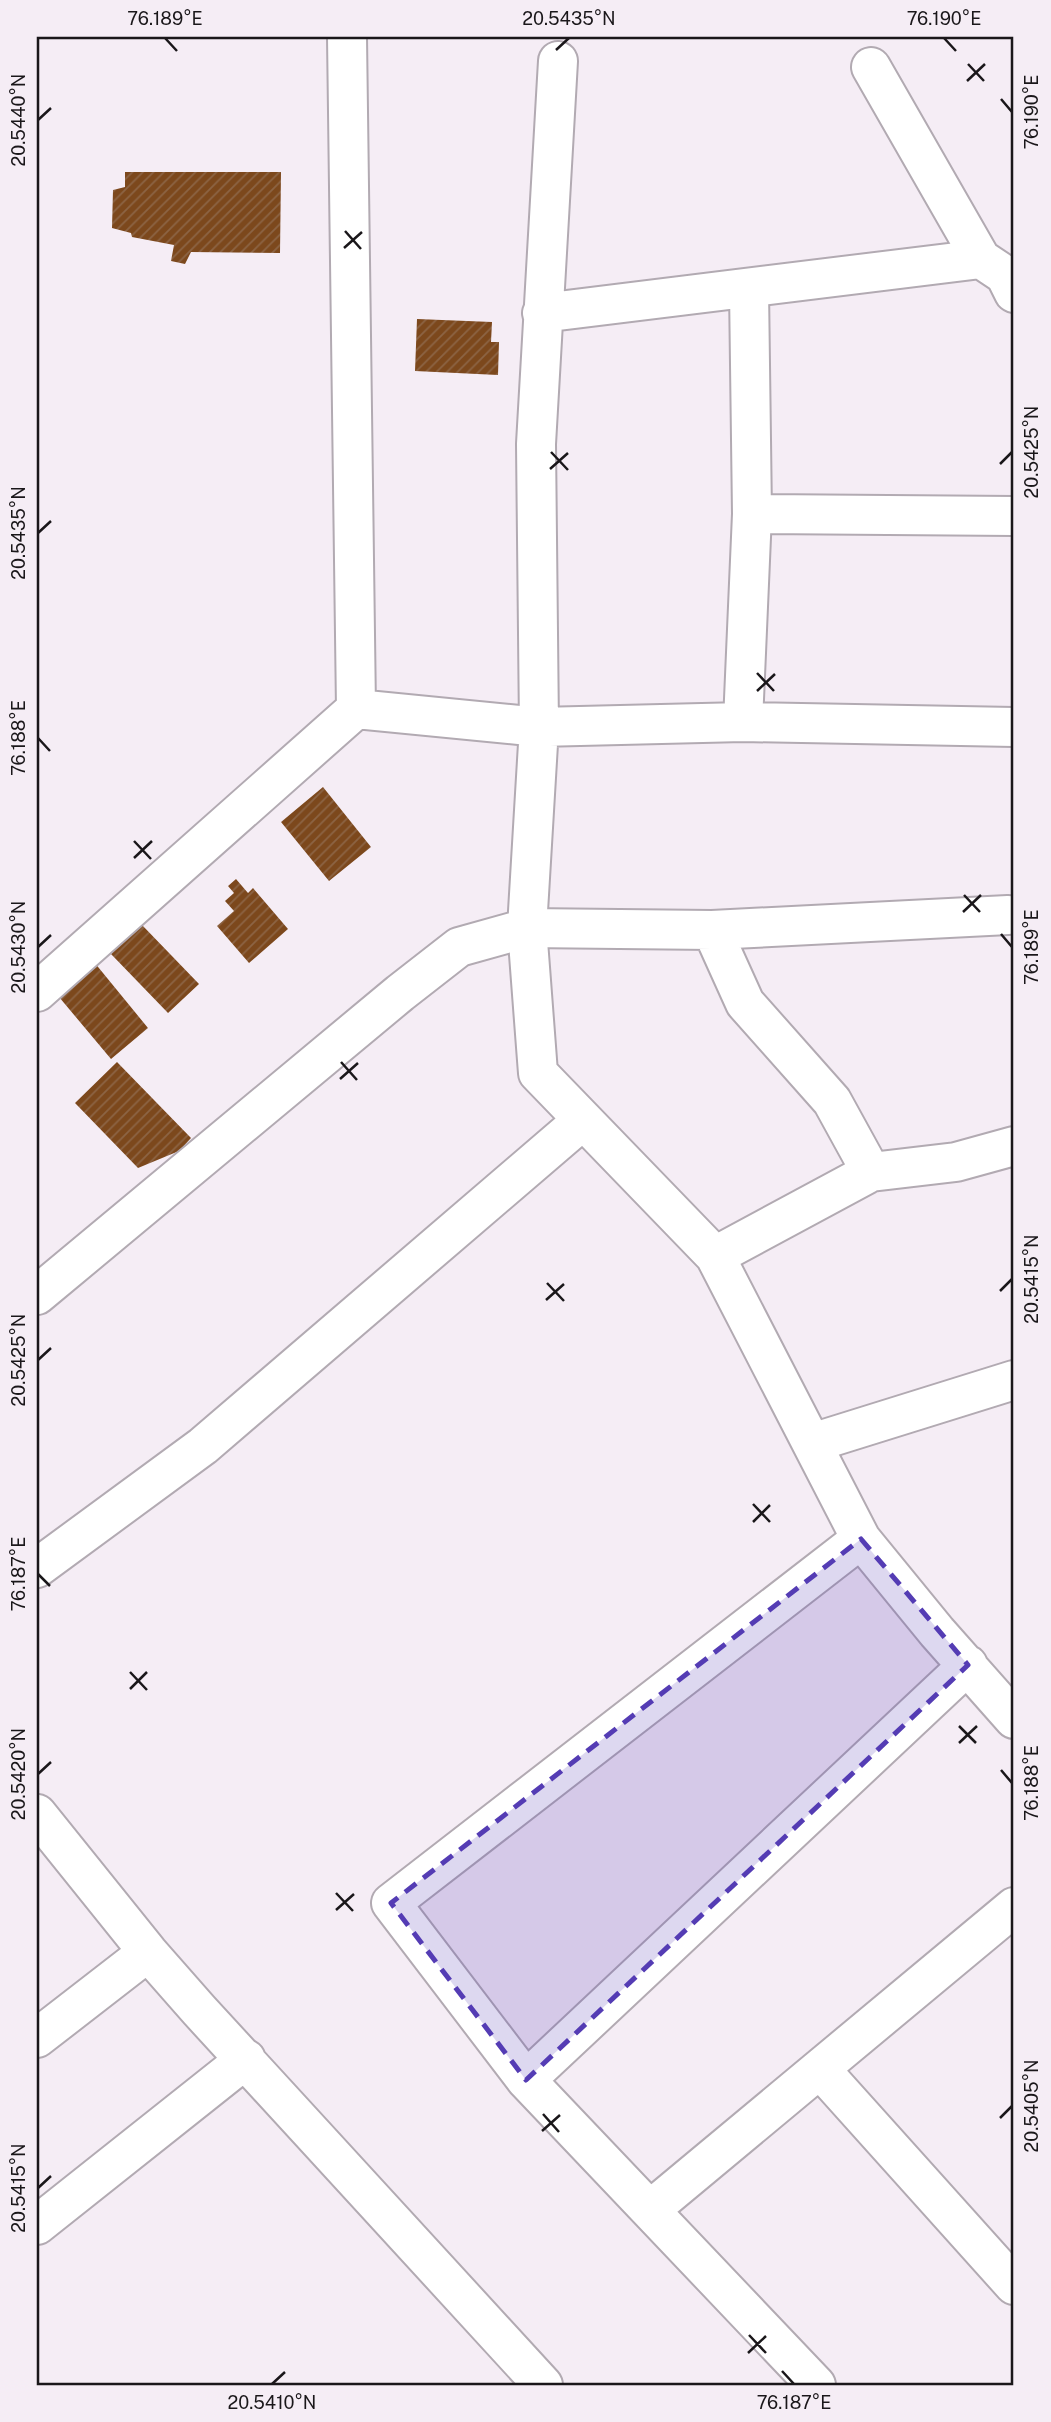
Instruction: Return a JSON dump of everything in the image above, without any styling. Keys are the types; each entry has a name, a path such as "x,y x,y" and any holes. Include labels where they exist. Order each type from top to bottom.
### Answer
{"street":[{"path":"347,37 356,709"},
{"path":"558,61 536,444 538,727 527,928 538,1073 715,1256 861,1539 937,1632 1014,1719"},
{"path":"871,67 981,260 1004,275 1014,293"},
{"path":"542,313 981,260"},
{"path":"743,722 752,514 749,289"},
{"path":"752,514 1014,516"},
{"path":"37,992 356,709 538,727 743,722 1014,727"},
{"path":"40,1283 459,947 527,928 712,930 1008,915"},
{"path":"712,930 745,1003 832,1101 871,1172"},
{"path":"37,1568 203,1446 583,1120"},
{"path":"715,1256 871,1172 956,1162 1014,1146"},
{"path":"812,1443 1012,1386"},
{"path":"816,2385 526,2080 391,1903 861,1539"},
{"path":"526,2080 968,1665"},
{"path":"37,1814 148,1952 543,2385"},
{"path":"650,2210 1014,1907"},
{"path":"37,2038 148,1952"},
{"path":"37,2225 246,2059"},
{"path":"820,2069 1014,2285"}],"highlighted area":[{"path":"861,1539 968,1665 526,2080 391,1903"}],"building":[{"path":"125,172 281,172 280,253 191,252 185,264 171,261 174,245 132,237 131,233 112,228 113,190 125,187"},
{"path":"417,319 492,322 491,342 499,342 498,375 415,371"},
{"path":"323,787 371,847 329,881 281,822"},
{"path":"236,879 248,893 253,888 288,929 249,963 217,926 234,911 225,901 234,893 228,886"},
{"path":"142,925 199,984 168,1013 111,954"},
{"path":"94,962 148,1028 111,1059 54,991"},
{"path":"117,1062 191,1138 179,1151 138,1168 75,1103"}]}
